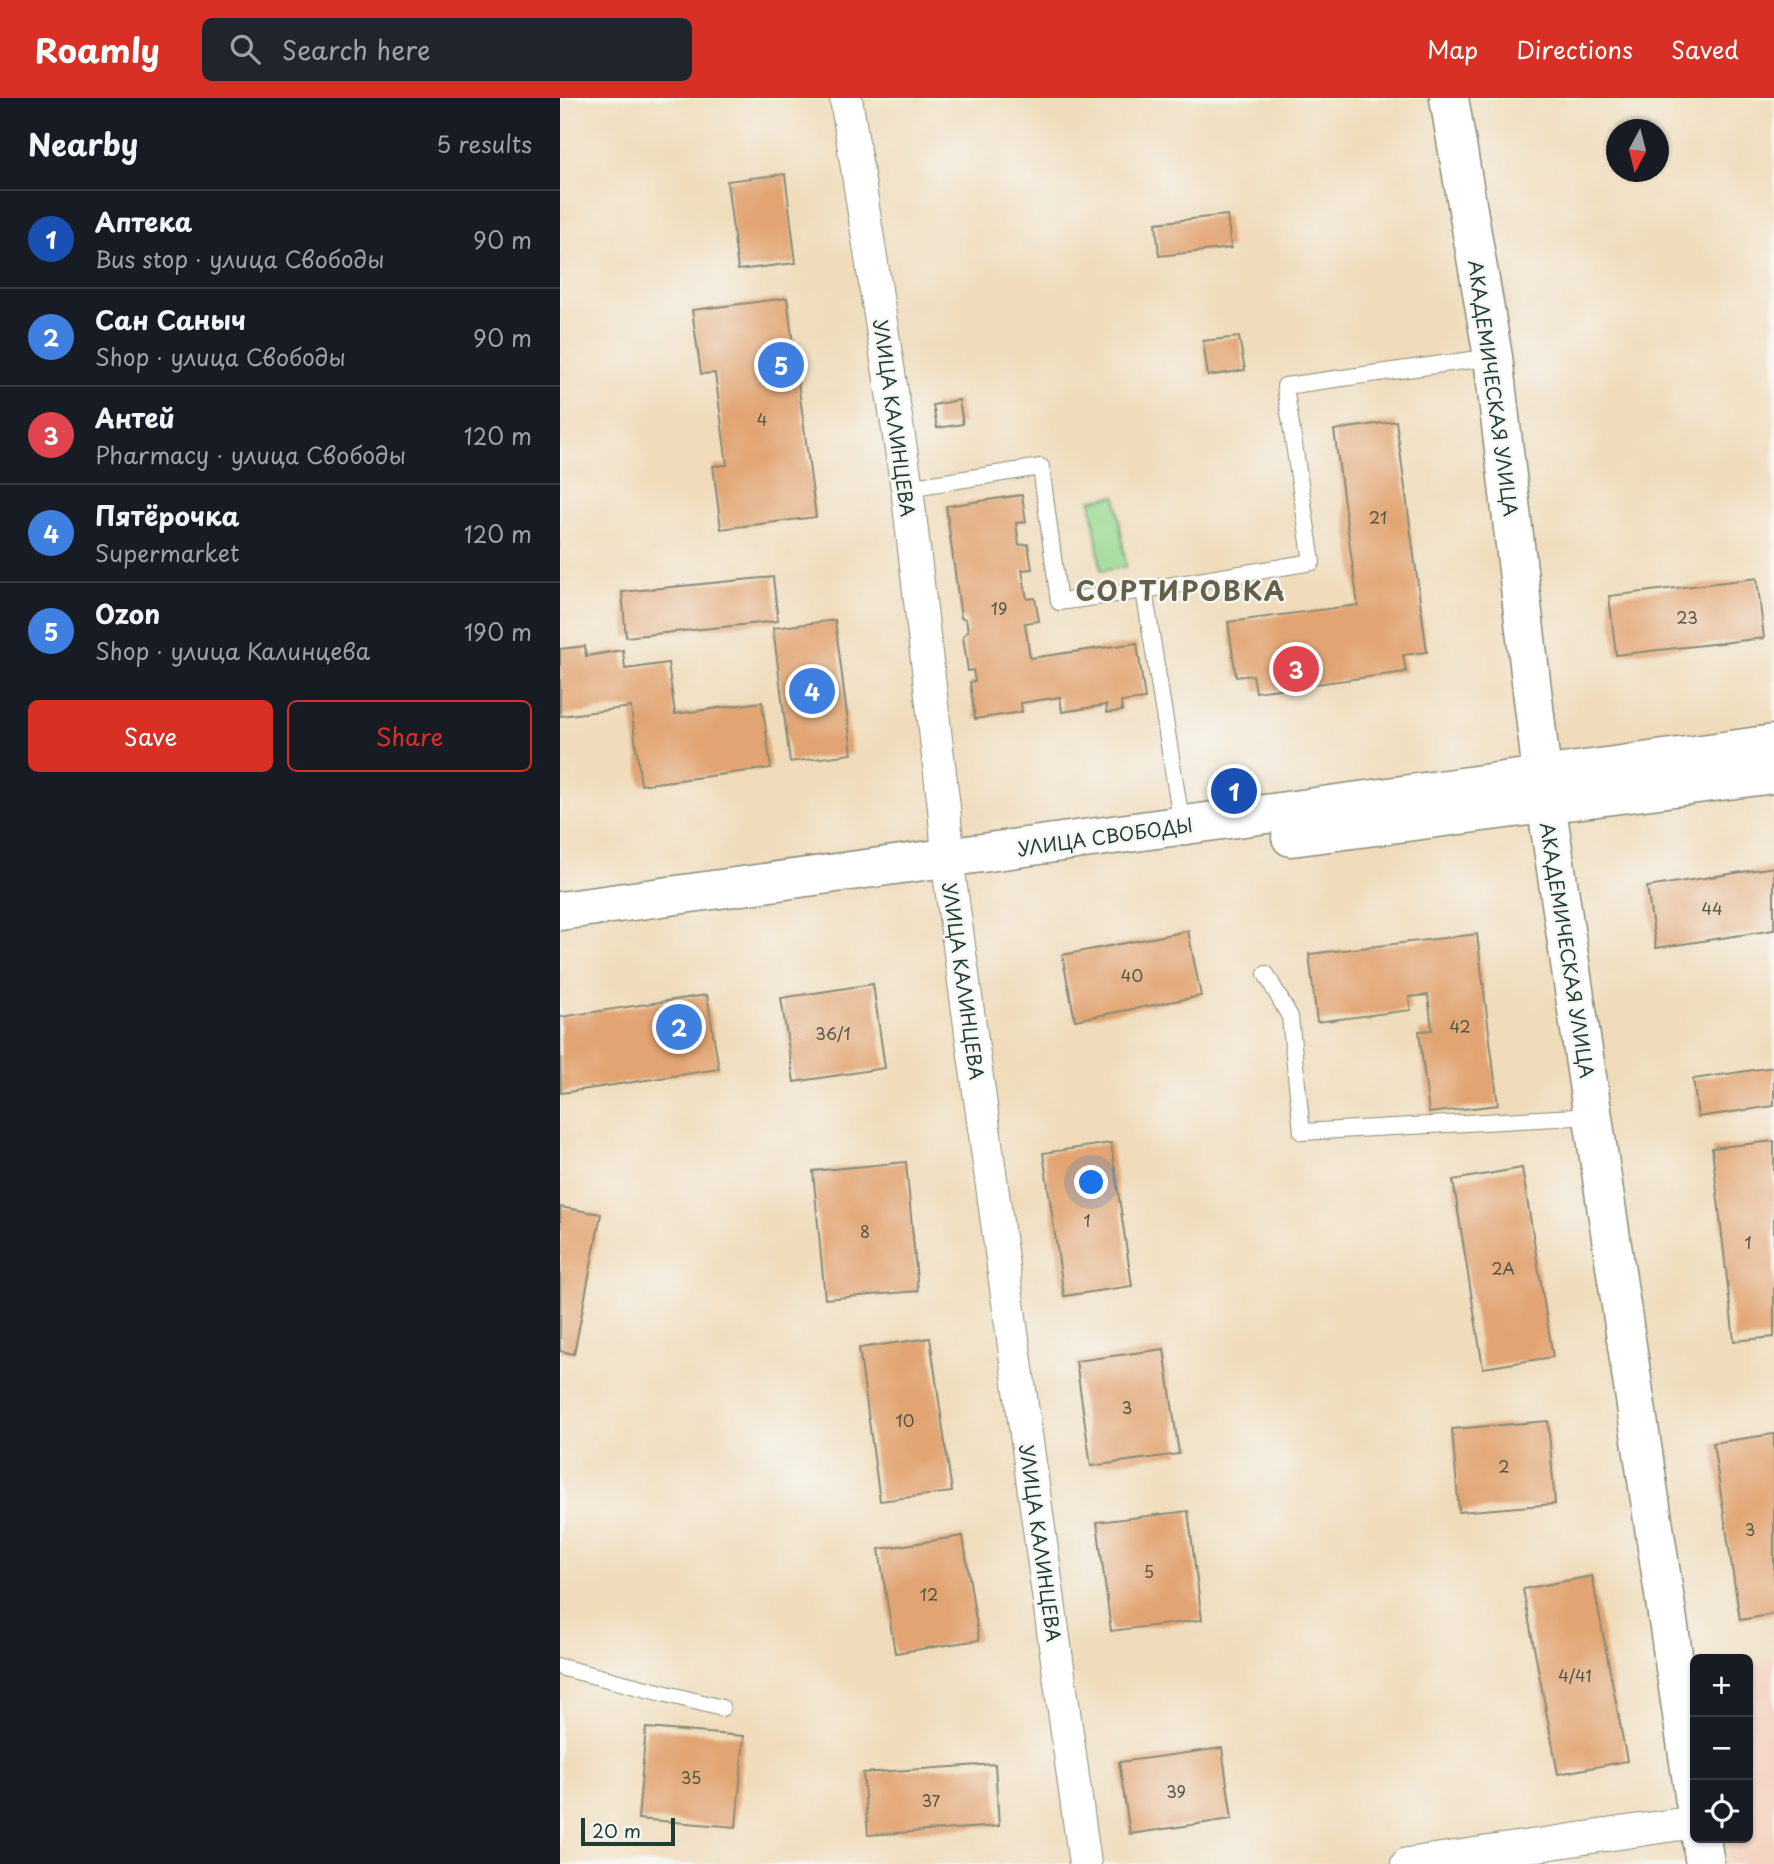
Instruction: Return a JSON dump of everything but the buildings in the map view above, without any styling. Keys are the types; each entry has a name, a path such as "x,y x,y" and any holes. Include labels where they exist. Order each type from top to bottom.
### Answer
{"main road":[{"name":"АКАДЕМИЧЕСКАЯ УЛИЦА","path":"1449,98 1493,357 1544,790 1692,1780"},
{"name":"УЛИЦА СВОБОДЫ","path":"560,911 949,868 1544,790 1774,744"},
{"name":"УЛИЦА СВОБОДЫ","path":"560,933 1182,826 1544,790 1774,774"},
{"path":"1702,1843 1704,1864"}],"street":[{"name":"УЛИЦА КАЛИНЦЕВА","path":"846,98 907,488 949,868 1085,1864"},
{"path":"1407,1864 1519,1856 1690,1823"}],"lane":[{"path":"907,488 1041,467 1059,602 1312,562 1285,386 1493,357"},
{"path":"1144,590 1182,826"},
{"path":"1266,974 1290,1017 1302,1132 1594,1116"},
{"path":"560,1667 722,1708"}],"shaded area":[{"path":"1774,1658 1774,1864 1731,1864 1728,1843 1753,1843 1753,1661"}],"green space":[{"path":"1116,496 1126,567 1101,571 1091,500"}],"place":[{"name":"Ozon","path":"781,365"},
{"name":"Антей","path":"1296,669"},
{"name":"Пятёрочка","path":"812,691"},
{"name":"Аптека","path":"1234,791"},
{"name":"Сан Саныч","path":"679,1027"}],"district":[{"name":"СОРТИРОВКА","path":"1181,590"}]}
